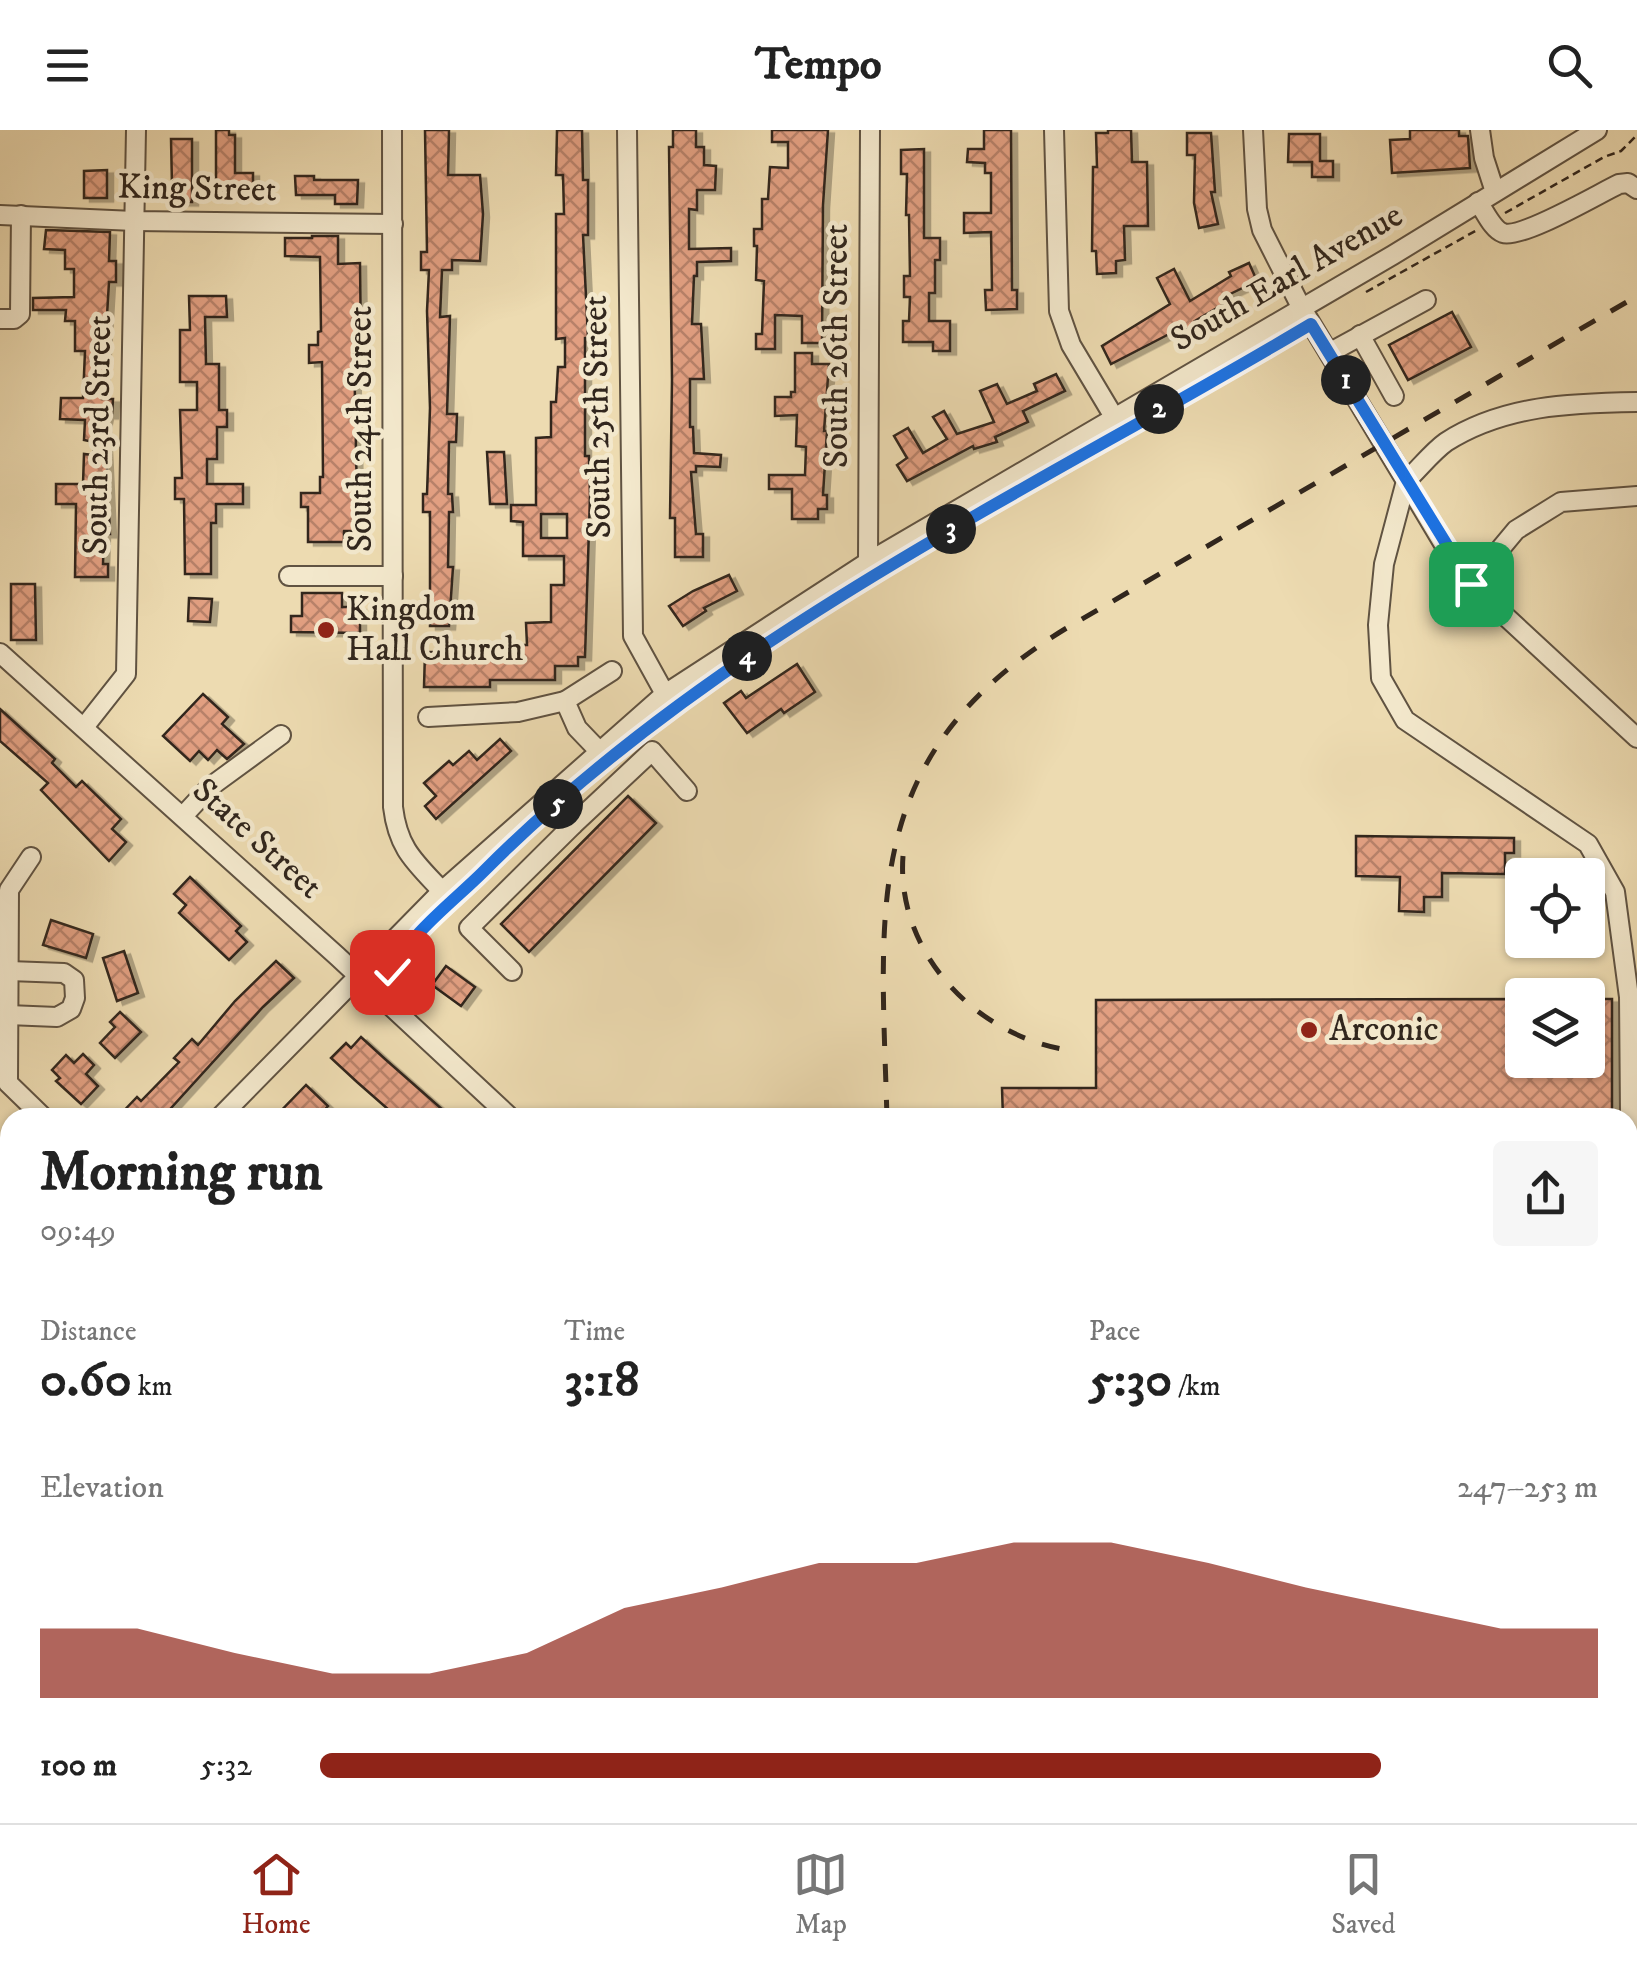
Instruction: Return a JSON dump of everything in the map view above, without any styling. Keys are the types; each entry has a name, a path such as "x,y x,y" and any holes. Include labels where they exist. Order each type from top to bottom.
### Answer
{"street":[{"name":"South 23rd Street","path":"85,726 126,674 136,130"},
{"name":"South 24th Street","path":"392,130 393,807 396,832 411,858 442,891"},
{"name":"South 25th Street","path":"627,130 633,636 665,694"},
{"name":"South 26th Street","path":"868,562 870,130"},
{"path":"1054,130 1060,312 1071,345 1114,417"},
{"path":"1252,130 1262,230 1301,307 1471,584 1637,738"},
{"path":"1480,130 1495,192"},
{"name":"South Earl Avenue","path":"233,1108 442,891 665,694 868,562 1597,130"},
{"path":"1478,202 1498,230 1507,234 1526,230 1618,184 1628,183 1637,189"},
{"name":"King Street","path":"0,215 393,224"},
{"path":"0,319 14,319 20,314 21,215"},
{"path":"1329,353 1426,300"},
{"path":"1360,335 1394,396"},
{"path":"1631,1108 1629,997 1615,892 1588,844 1405,720 1382,678 1378,625 1384,564 1406,481 1445,443 1514,412 1574,403 1637,402"},
{"path":"1471,584 1516,530 1562,502 1637,496"},
{"path":"289,576 393,576"},
{"name":"State Street","path":"0,653 85,726 500,1108"},
{"path":"428,717 518,712 564,701 612,671"},
{"path":"564,701 577,728 600,752"},
{"path":"183,816 210,787 281,735"},
{"path":"512,971 469,928 652,750 687,791"},
{"path":"548,798 572,825"},
{"path":"31,857 9,890 8,1083 34,1108"},
{"path":"8,1016 57,1017 71,1009 75,998 74,980 64,973 9,972"}],"path":[{"path":"1354,299 1621,151 1637,135"}],"building":[{"path":"216,130 229,130 229,135 235,135 235,173 253,173 253,192 216,191"},
{"path":"425,130 449,130 448,175 480,175 483,214 480,261 452,260 452,270 442,270 440,317 450,316 447,414 457,414 456,442 449,442 448,494 452,494 453,512 449,512 448,567 453,567 449,626 430,626 430,512 423,512 430,408 429,270 421,270 421,252 427,252"},
{"path":"557,130 582,130 583,180 588,180 588,235 583,235 588,338 585,456 589,456 590,496 585,657 578,657 578,666 555,666 555,680 490,680 490,687 424,687 425,652 460,652 460,648 473,645 527,645 526,623 551,622 551,585 564,585 564,556 523,556 523,522 511,521 511,505 536,505 536,438 551,437 551,402 556,402 558,367 565,367 565,338 556,339 556,214 564,214 563,175 556,175","holes":["541,514 567,514 567,538 541,538"]},
{"path":"673,130 696,130 696,147 704,147 704,165 716,166 715,190 697,190 697,210 689,209 689,249 731,248 731,261 697,262 694,276 692,324 701,324 704,379 690,379 690,427 694,453 721,455 720,467 696,466 696,472 691,472 696,534 703,534 703,557 675,557 675,518 670,518 669,147 673,147"},
{"path":"772,130 828,130 822,343 802,343 802,316 775,315 775,349 756,349 756,334 762,334 764,281 756,280 754,229 762,229 762,199 768,199 770,167 788,168 788,142 772,142"},
{"path":"984,130 1011,130 1012,290 1017,290 1017,309 986,310 985,290 992,290 991,232 964,233 964,213 991,213 991,173 985,173 985,163 967,162 968,149 984,149"},
{"path":"1131,130 1132,162 1147,162 1148,226 1124,226 1125,260 1116,261 1116,273 1097,274 1096,251 1092,251 1093,167 1097,167 1096,133"},
{"path":"1410,130 1459,130 1459,136 1468,136 1470,168 1392,173 1390,140 1410,139"},
{"path":"1187,133 1211,133 1215,192 1211,192 1218,224 1199,228 1194,203 1195,155 1187,155"},
{"path":"1289,134 1320,134 1320,161 1333,161 1333,177 1312,177 1312,162 1288,162"},
{"path":"171,139 192,139 192,202 179,202 179,186 172,186"},
{"path":"924,149 924,238 940,238 935,293 929,293 929,321 950,321 950,351 933,351 933,342 903,342 903,321 909,321 910,297 904,297 904,276 910,276 907,174 901,174 901,150"},
{"path":"107,170 107,198 84,198 84,171"},
{"path":"295,176 358,180 357,204 335,204 335,195 296,195"},
{"path":"46,230 110,232 109,261 116,261 116,282 109,282 102,399 113,399 112,415 107,415 105,426 110,534 104,534 103,564 108,564 108,577 75,577 76,504 56,504 56,484 83,484 84,454 93,455 94,442 84,440 85,420 60,419 61,398 83,398 85,351 75,351 75,321 65,321 66,310 33,310 33,298 74,297 74,269 65,269 65,250 44,249"},
{"path":"338,236 338,264 360,263 361,350 354,350 357,498 354,531 344,531 344,542 308,542 308,507 301,507 301,493 320,493 323,477 322,362 309,363 309,345 318,345 321,331 320,257 285,256 285,238"},
{"path":"1249,263 1257,281 1224,297 1227,302 1195,321 1197,324 1111,364 1102,346 1170,304 1157,278 1174,269 1190,301 1231,276 1229,272"},
{"path":"189,296 226,296 227,317 205,317 206,364 219,364 219,410 227,410 227,427 217,427 217,459 207,459 207,484 243,484 243,504 216,504 216,523 211,523 211,574 185,574 184,499 175,499 175,478 182,478 180,410 197,410 197,382 180,382 180,330 190,330"},
{"path":"1452,312 1471,347 1408,380 1389,345"},
{"path":"795,353 812,353 812,364 829,364 823,495 827,495 827,509 818,509 818,519 792,519 792,489 769,489 769,475 805,475 806,447 796,446 797,415 775,416 775,397 791,397 791,392 795,392"},
{"path":"1056,374 1065,391 1023,411 1028,422 995,437 997,442 974,449 973,446 907,481 897,465 907,458 894,436 908,428 923,453 947,439 933,417 944,411 957,434 994,422 980,391 997,384 1007,404 1037,391 1034,384"},
{"path":"487,452 504,452 507,504 490,504"},
{"path":"729,575 737,591 704,608 706,611 683,626 669,606"},
{"path":"11,584 35,584 36,640 11,640"},
{"path":"302,593 342,593 342,607 360,607 360,633 291,632 291,616 302,616"},
{"path":"189,598 212,599 210,622 188,621"},
{"path":"797,664 815,692 747,733 724,703 741,691 746,698"},
{"path":"203,694 228,717 222,724 244,744 227,759 217,750 208,760 199,751 190,761 163,736"},
{"path":"0,709 55,759 52,763 76,787 82,781 121,819 112,829 126,842 109,861 41,790 48,783 0,741"},
{"path":"500,739 511,751 436,819 425,806 436,796 424,783 449,761 453,765 469,751 477,760"},
{"path":"628,796 656,823 529,952 501,924"},
{"path":"1356,836 1514,838 1514,853 1505,853 1505,874 1442,873 1442,897 1424,897 1424,912 1399,911 1400,877 1356,876"},
{"path":"190,877 241,926 236,931 247,942 229,960 179,913 186,905 174,894"},
{"path":"51,920 93,934 86,958 43,945"},
{"path":"124,951 138,993 117,1001 103,958"},
{"path":"276,961 294,978 171,1108 127,1108 137,1097 141,1101 179,1062 174,1058 192,1039 198,1045"},
{"path":"446,966 475,987 461,1006 432,985"},
{"name":"Arconic","path":"1505,999 1505,1078 1605,1078 1605,999 1612,999 1612,1108 1003,1108 1002,1088 1096,1088 1096,1000"},
{"path":"120,1012 141,1032 115,1058 100,1043 115,1027 110,1022"},
{"path":"361,1037 441,1108 387,1108 331,1058 346,1043 351,1048"},
{"path":"83,1054 94,1065 86,1074 98,1086 81,1104 56,1081 60,1078 52,1070 66,1055 74,1063"},
{"path":"306,1085 328,1106 326,1108 284,1108"}],"railway":[{"path":"887,1108 883,970 886,903 896,841 917,783 949,729 998,677 1065,629 1637,296"},
{"path":"903,856 904,891 912,923 946,981 998,1025 1029,1040 1062,1049"}],"place":[{"name":"Kingdom Hall Church","path":"326,630"},
{"name":"Arconic","path":"1309,1030"}],"route":[{"path":"392,972 413,940 520,835 676,705 838,596 1025,484 1311,324 1471,584"}]}
